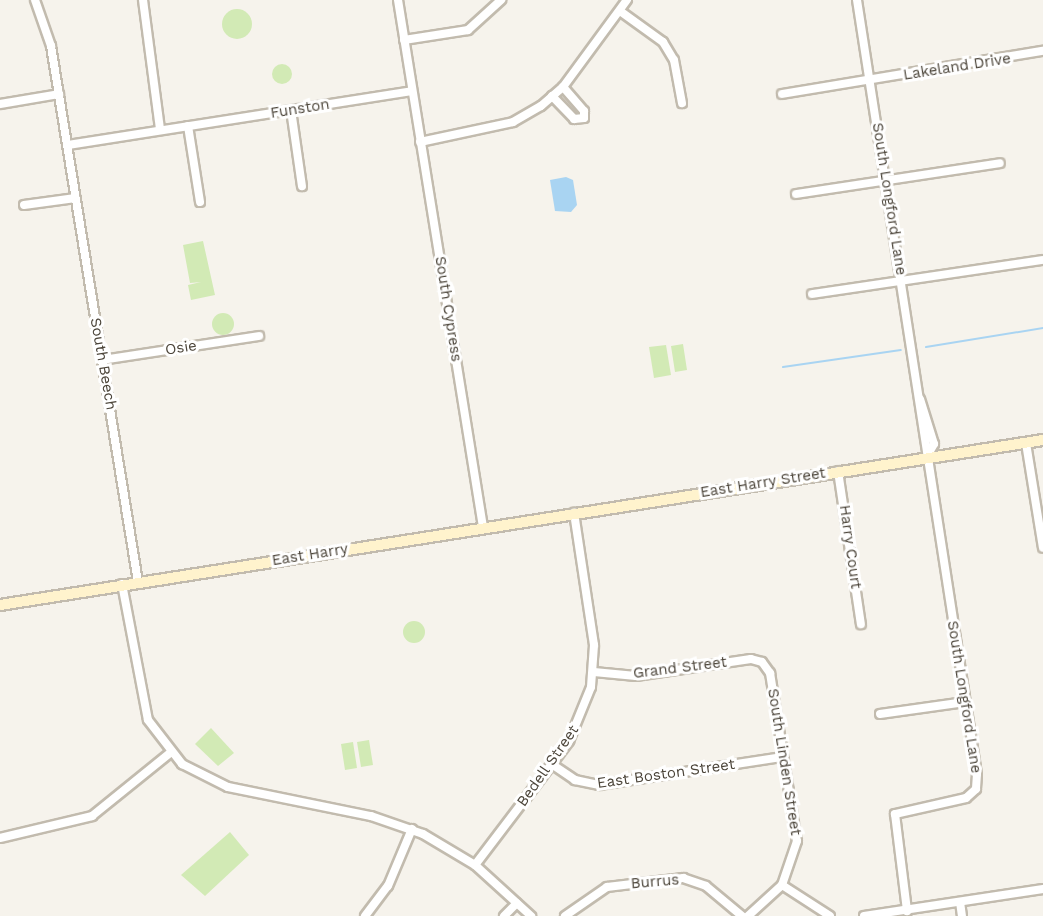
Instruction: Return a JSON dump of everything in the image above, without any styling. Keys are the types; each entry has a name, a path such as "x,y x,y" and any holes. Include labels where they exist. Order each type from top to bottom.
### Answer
{"main road":[{"name":"East Harry Street","path":"483,527 1043,440"},
{"name":"East Harry","path":"138,582 483,527"},
{"path":"0,604 138,582"}],"street":[{"name":"South Beech","path":"35,0 46,21 59,94 138,582"},
{"path":"68,145 160,130 143,0"},
{"name":"South Cypress","path":"398,0 483,527"},
{"path":"404,40 468,30 501,0"},
{"path":"420,142 513,122 552,96 563,87 627,0"},
{"name":"South Longford Lane","path":"857,0 920,399 926,458 976,789 966,798 895,814 907,910"},
{"path":"620,11 663,42 674,60 682,103"},
{"name":"Lakeland Drive","path":"782,94 1043,51"},
{"path":"552,96 574,119 584,118 584,111 563,87"},
{"name":"Funston","path":"160,130 412,91"},
{"path":"0,104 59,94"},
{"path":"291,110 302,186"},
{"path":"188,126 200,202"},
{"path":"796,194 1000,163"},
{"path":"24,205 76,198"},
{"path":"812,294 1043,260"},
{"name":"Osie","path":"102,360 259,336"},
{"path":"1026,443 1043,548"},
{"name":"Harry Court","path":"838,471 861,624"},
{"name":"Bedell Street","path":"475,865 553,765 579,722 594,672 574,513"},
{"path":"122,584 148,720 170,753 193,773 228,787 371,816 412,830 475,865 531,916"},
{"name":"Grand Street","path":"594,672 636,675 751,659 764,664"},
{"name":"South Linden Street","path":"748,916 782,885 797,841 770,673 764,664"},
{"path":"879,714 964,702"},
{"path":"0,838 92,816 170,753"},
{"name":"East Boston Street","path":"553,765 575,780 599,785 783,757"},
{"path":"365,916 388,886 412,830"},
{"name":"Burrus","path":"565,916 607,887 683,878 706,886 742,916"},
{"path":"782,885 830,916"},
{"path":"864,916 1043,889"},
{"path":"960,902 962,916"},
{"path":"504,916 516,903"}],"green space":[{"path":"237,9 247,14 252,24 247,34 237,39 227,34 222,24 227,14"},
{"path":"282,64 289,67 292,74 289,81 282,84 275,81 272,74 275,67"},
{"path":"203,241 215,295 191,300 188,285 201,282 190,283 183,245"},
{"path":"223,313 231,316 234,324 231,332 223,335 215,332 212,324 215,316"},
{"path":"683,344 687,370 675,372 671,346"},
{"path":"666,345 671,375 654,378 649,347"},
{"path":"414,621 422,624 425,632 422,640 414,643 406,640 403,632 406,624"},
{"path":"211,728 234,753 218,766 195,744"},
{"path":"369,740 373,765 361,767 357,742"},
{"path":"353,742 357,768 345,770 341,744"},
{"path":"230,832 249,855 205,896 181,875"}],"water":[{"path":"566,177 573,180 577,205 571,212 555,211 550,180"}],"waterway":[{"path":"926,347 1043,328"},
{"path":"783,367 901,350"}]}
